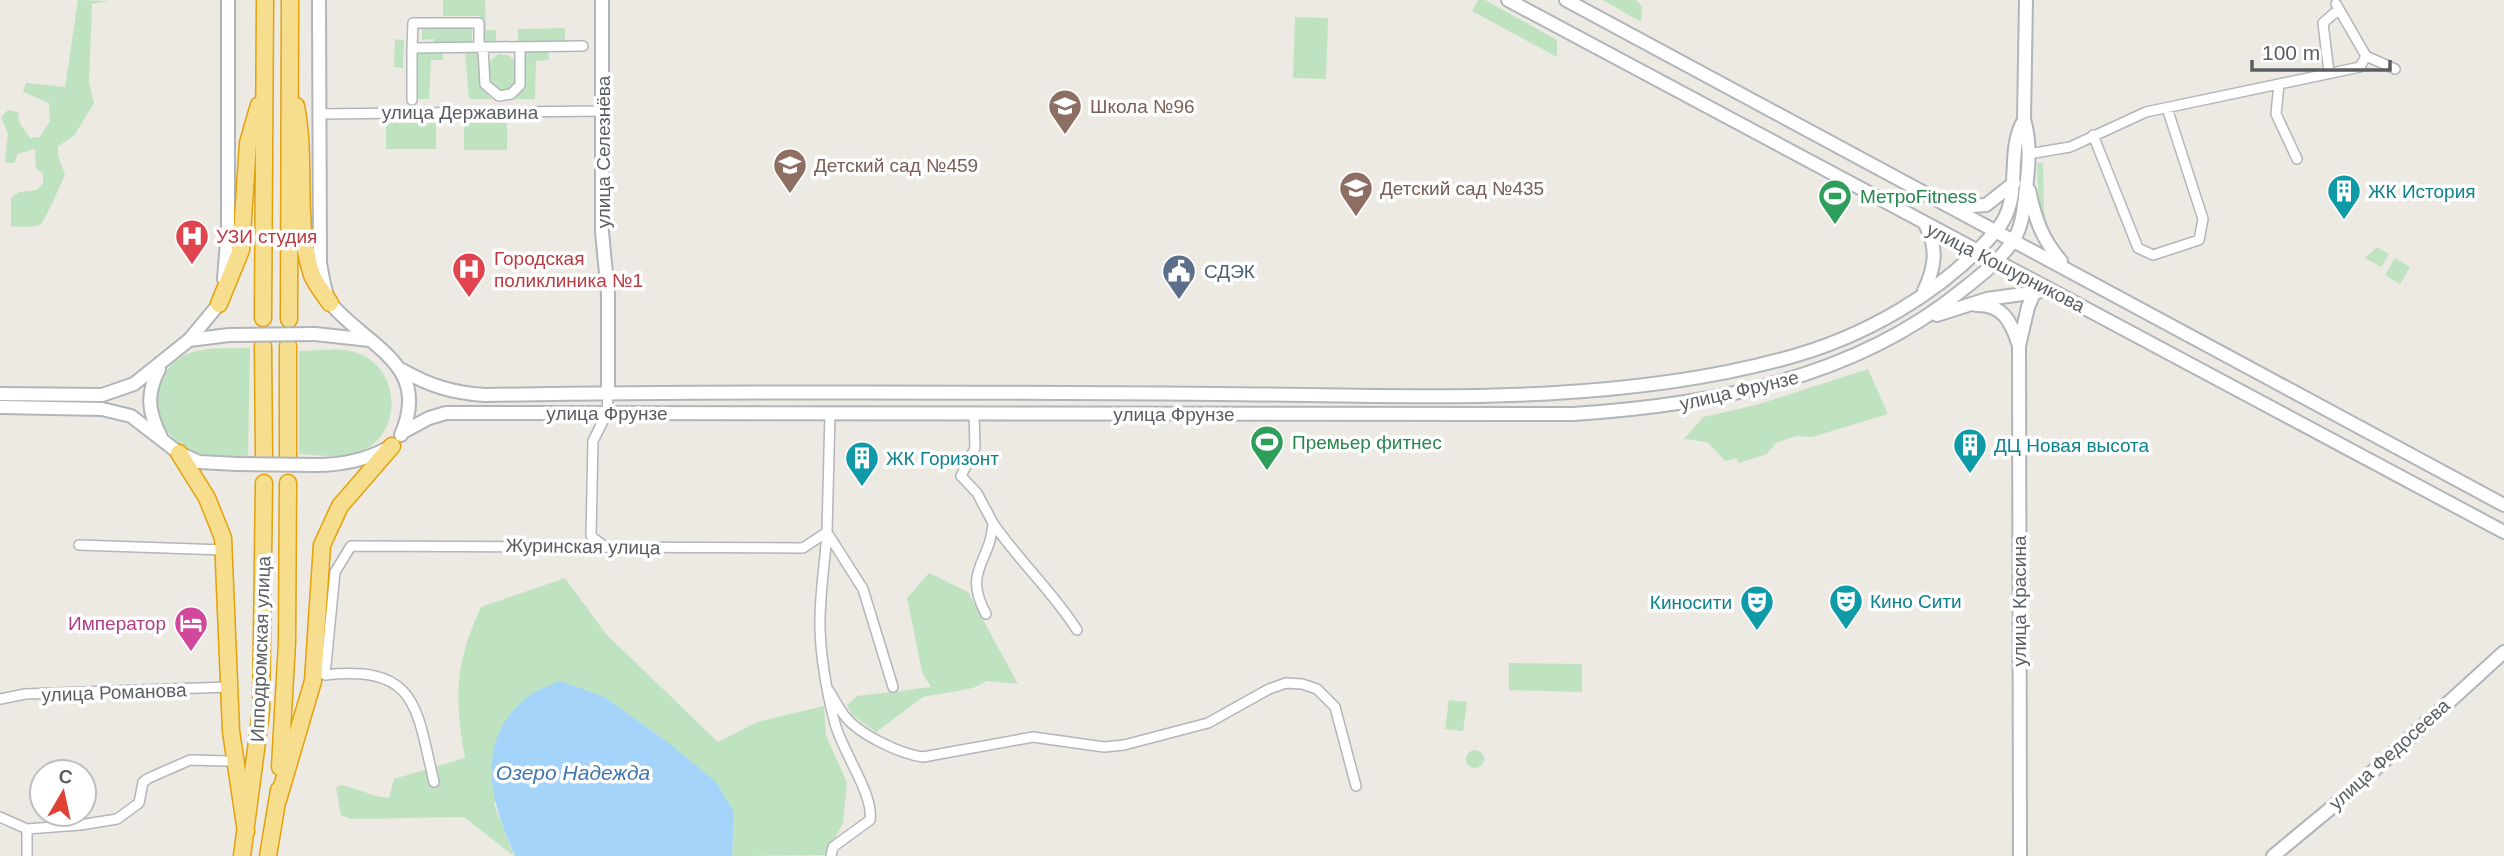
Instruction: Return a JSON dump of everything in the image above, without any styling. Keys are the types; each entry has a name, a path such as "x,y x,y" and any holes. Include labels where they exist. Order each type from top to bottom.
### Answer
{"highway":[{"path":"263,318 265,0"},
{"path":"289,319 290,0"},
{"path":"289,80 302,138 304,236 313,277 330,303"},
{"path":"219,304 241,250 248,143 264,86"},
{"path":"264,346 264,457"},
{"path":"288,346 288,457"},
{"path":"278,800 313,681 322,545 340,506 392,446"},
{"path":"178,453 207,498 223,538 228,687 246,832"},
{"name":"Ипподромская улица","path":"242,856 261,711 264,483"},
{"name":"Ипподромская улица","path":"268,856 278,800 287,642 288,483"}],"main road":[{"path":"0,394 102,395 134,384 189,341 219,304 227,265 228,0"},
{"path":"319,0 320,264 330,303"},
{"name":"улица Селезнёва","path":"602,0 602,232 608,294 608,393"},
{"name":"улица Кошурникова","path":"1508,0 2504,532"},
{"name":"улица Кошурникова","path":"1566,0 2504,505"},
{"path":"2014,239 2024,209 2028,180 2028,132 2024,120 2026,0"},
{"path":"1997,230 2008,214 2014,184 2016,137 2024,120"},
{"path":"2028,180 2036,222 2046,244 2066,267"},
{"path":"1948,204 1965,208 1986,205 2014,184"},
{"path":"1923,295 1936,259 1933,240 1926,225"},
{"name":"улица Фрунзе","path":"330,303 402,370 428,385 452,393 1571,392 1658,386 1796,355 1836,341 1923,295 1997,230"},
{"name":"улица Фрунзе","path":"403,432 429,418 446,413 1573,414 1659,408 1793,379 1872,348 1927,319 1996,261 2014,239"},
{"path":"1927,319 1987,299 2035,291 2059,294"},
{"name":"улица Красина","path":"2020,856 2019,346 2028,307 2035,291"},
{"name":"улица Красина","path":"1966,306 1992,307 2007,316 2019,346"},
{"path":"189,341 229,335 315,334 371,340"},
{"path":"161,365 152,383 149,400 152,419 162,439"},
{"path":"0,407 102,409 131,416 178,453 199,462 339,465 368,458 392,446 403,432 408,387 402,370"},
{"path":"1226,394 1226,415"},
{"path":"1318,394 1319,415"},
{"name":"улица Федосеева","path":"2273,856 2348,794 2504,652"}],"street":[{"path":"2329,73 2323,23 2337,6 2366,56 2395,69"},
{"path":"412,100 413,23 479,23 485,84 499,96 511,94 520,85 520,47"},
{"path":"412,48 583,46"},
{"path":"2028,154 2070,147 2146,112 2360,66 2366,56"},
{"path":"2279,84 2276,114 2297,159"},
{"path":"2093,135 2138,248 2153,255 2199,240 2203,219 2167,108"},
{"name":"улица Державина","path":"318,114 603,111"},
{"name":"улица Селезнёва","path":"604,546 591,536 593,441 607,413 608,393"},
{"path":"830,413 827,532 820,629 828,691 846,756 872,806 870,820 833,847 831,856"},
{"path":"974,413 975,448 961,476 977,493 993,523 1077,629"},
{"path":"986,614 977,597 976,582 979,564 992,537 993,523"},
{"path":"827,532 863,589 893,687"},
{"name":"Журинская улица","path":"434,782 413,699 381,675 356,671 325,675 335,572 351,546 803,548 827,532"},
{"path":"79,545 224,550"},
{"path":"828,691 845,717 889,747 906,755 923,757 1033,737 1089,746 1124,745 1208,723 1286,683 1302,684 1317,689 1335,707 1356,786"},
{"name":"улица Романова","path":"0,699 25,694 228,687"},
{"path":"0,817 27,829 117,819 139,803 143,782 149,778 190,760 227,761"},
{"path":"27,829 27,856"}],"green space":[{"path":"78,0 110,1 92,4 89,83 94,103 74,136 58,146 58,156 65,174 40,225 11,226 11,198 19,192 37,190 43,183 43,174 36,168 35,149 18,154 14,163 5,162 8,134 1,117 8,110 18,112 19,122 30,138 40,137 50,121 49,103 23,92 26,83 65,87"},
{"path":"443,0 485,0 486,30 496,30 496,44 481,44 480,16 443,16"},
{"path":"1478,0 1485,0 1557,40 1557,57 1472,11"},
{"path":"1603,0 1636,0 1642,7 1641,22"},
{"path":"1295,17 1328,18 1326,79 1293,78"},
{"path":"472,27 472,44 434,45 434,39 422,40 422,28"},
{"path":"565,28 565,43 518,44 518,29"},
{"path":"395,39 404,40 403,68 394,67"},
{"path":"480,48 481,85 492,99 469,99 465,51"},
{"path":"548,48 549,60 536,61 535,99 512,99 522,86 523,49"},
{"path":"413,49 443,50 443,60 431,60 429,99 413,99"},
{"path":"498,54 508,55 516,61 518,79 515,88 500,93 487,83 487,64"},
{"path":"386,123 436,123 436,149 386,149"},
{"path":"464,123 507,123 507,150 464,150"},
{"path":"2037,163 2043,163 2044,211 2051,238 2039,216"},
{"path":"2377,247 2389,254 2381,267 2365,258"},
{"path":"2395,258 2410,267 2400,284 2385,275"},
{"path":"250,348 248,456 195,453 176,441 160,417 157,403 163,376 172,365 192,352"},
{"path":"334,349 354,352 369,359 380,369 388,383 391,413 386,428 377,440 364,450 349,455 299,454 299,351"},
{"path":"1868,369 1888,414 1812,437 1796,436 1776,443 1767,454 1739,463 1736,458 1725,461 1707,442 1684,439 1703,417 1756,405"},
{"path":"929,573 968,592 1018,684 987,681 973,688 923,697 876,732 852,715 847,705 857,696 931,687 922,672 907,598"},
{"path":"565,578 606,634 718,742 757,722 824,706 826,735 847,783 843,823 826,855 732,856 734,812 665,740 603,696 560,681 494,804 514,856 464,817 351,819 341,815 336,788 340,785 389,798 394,779 465,758 459,716 459,681 466,646 481,607"},
{"path":"1509,663 1582,664 1582,692 1509,690"},
{"path":"1449,700 1467,702 1463,731 1445,729"},
{"path":"1475,750 1481,753 1484,759 1481,765 1475,768 1469,765 1466,759 1469,753"}],"water":[{"name":"Озеро Надежда","path":"560,681 603,696 665,740 716,782 734,812 732,856 515,856 506,836 494,794 493,754 509,715 529,695"}],"place":[{"name":"Школа №96","path":"1065,136"},
{"name":"Детский сад №459","path":"790,195"},
{"name":"Детский сад №435","path":"1356,218"},
{"name":"ЖК История","path":"2344,221"},
{"name":"МетроFitness","path":"1835,226"},
{"name":"УЗИ студия","path":"192,266"},
{"name":"Городская поликлиника №1","path":"469,299"},
{"name":"СДЭК","path":"1179,301"},
{"name":"Премьер фитнес","path":"1267,472"},
{"name":"ДЦ Новая высота","path":"1970,475"},
{"name":"ЖК Горизонт","path":"862,488"},
{"name":"Кино Сити","path":"1846,631"},
{"name":"Киносити","path":"1757,632"},
{"name":"Император","path":"191,653"}]}
